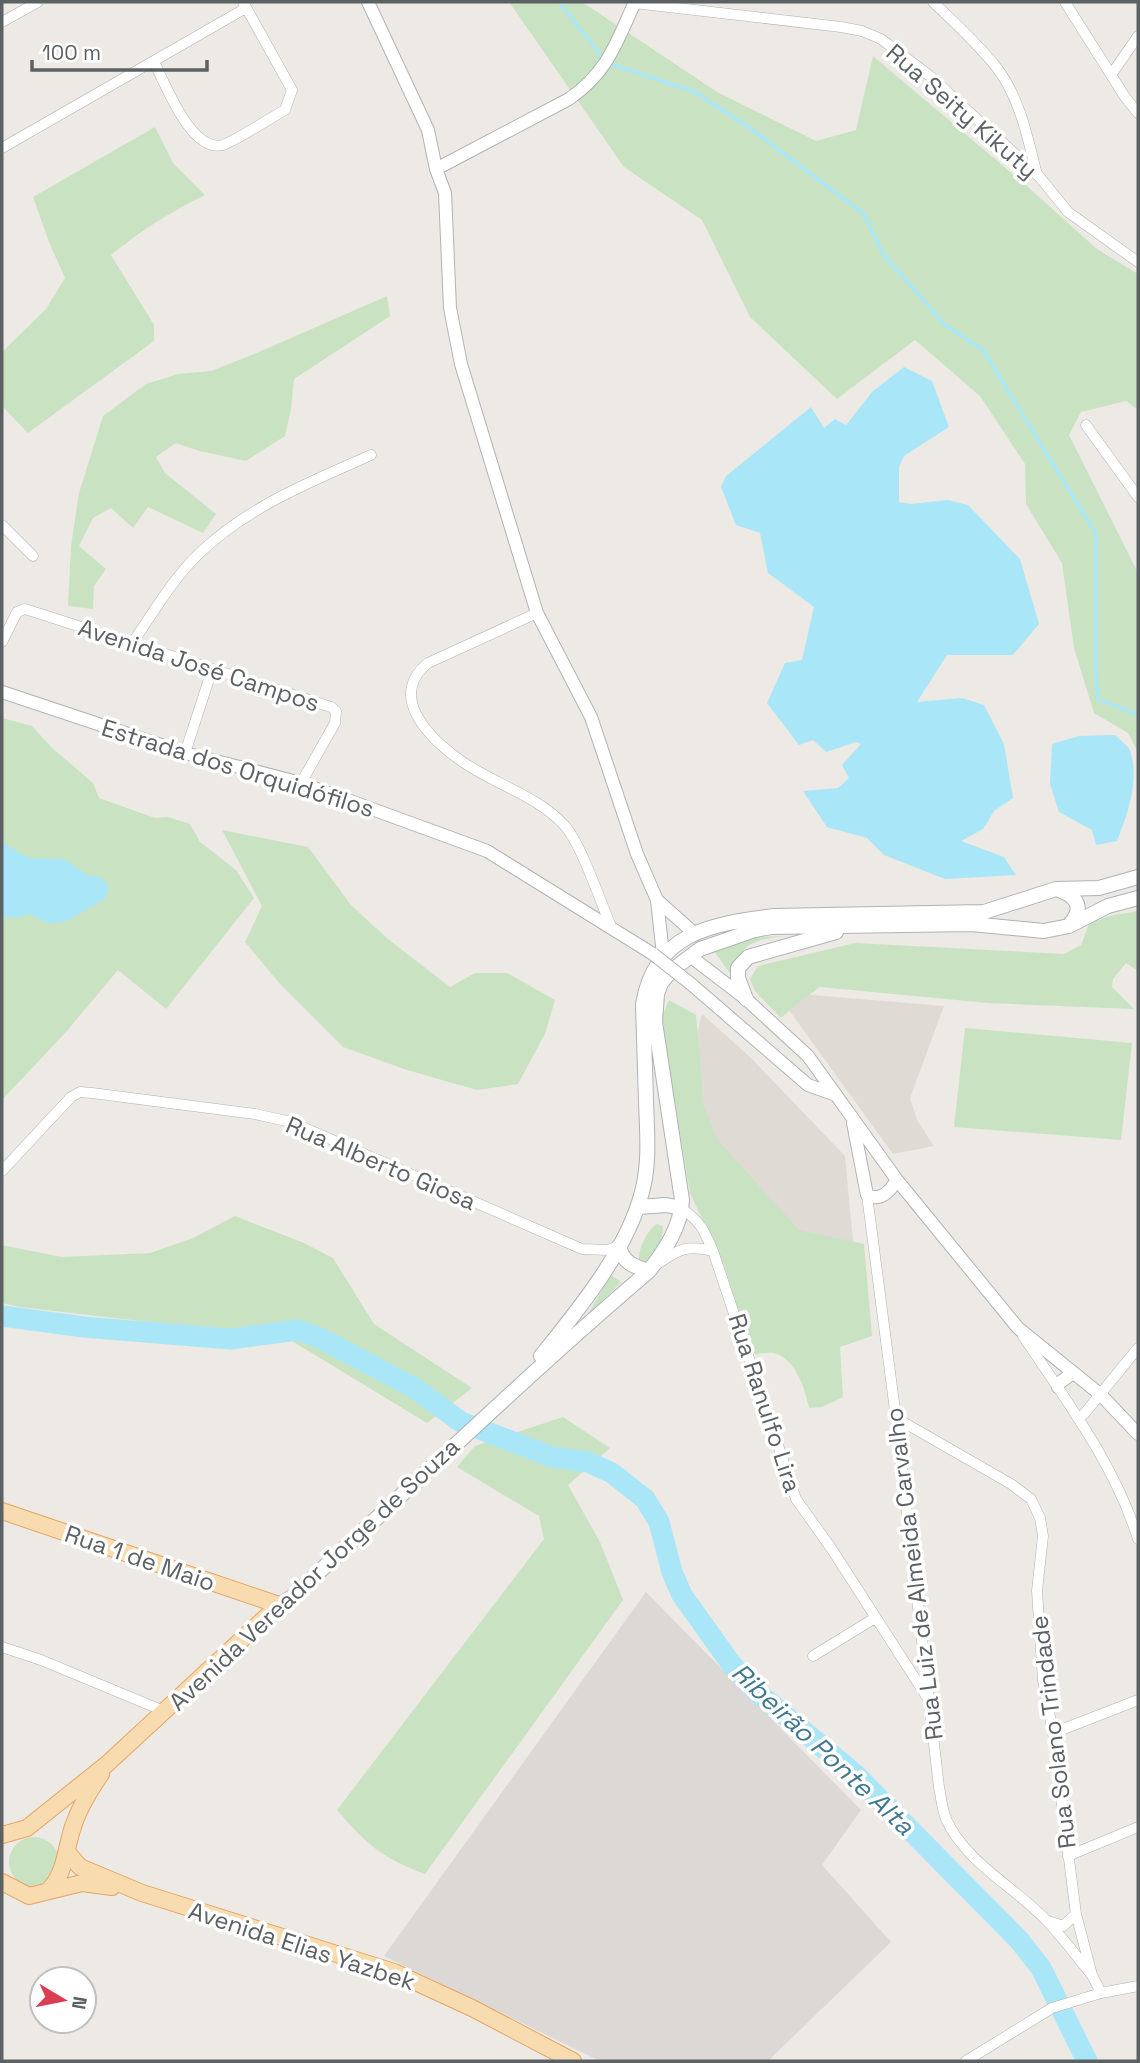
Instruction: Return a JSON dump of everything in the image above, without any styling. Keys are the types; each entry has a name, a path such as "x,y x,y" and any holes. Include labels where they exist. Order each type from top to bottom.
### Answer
{"main road":[{"name":"Avenida Vereador Jorge de Souza","path":"520,1383 588,1297 619,1246 638,1207 645,1177 648,1143 643,1004 658,955 695,934 731,922 774,916 985,912 1056,889 1099,888 1138,877"},
{"path":"1056,889 1072,896 1077,905 1077,912 1069,926"},
{"name":"Avenida Vereador Jorge de Souza","path":"2,1835 27,1828 107,1764 279,1605 292,1597 520,1383 649,1270 665,1250 681,1208 655,1022 657,994 671,971 690,956 719,941 771,927 980,924 1030,932 1044,931 1069,926 1108,906 1138,898"},
{"path":"746,999 738,978 738,968 748,957 854,926"},
{"path":"638,1207 666,1205 681,1208"},
{"path":"619,1246 620,1255 632,1266 649,1270"},
{"name":"Rua 1 de Maio","path":"2,1511 279,1605"},
{"path":"251,1596 257,1605 259,1624"},
{"name":"Avenida Vereador Jorge de Souza","path":"48,1891 58,1879 68,1853 70,1834 79,1810 107,1764"},
{"name":"Avenida Elias Yazbek","path":"68,1853 80,1867 142,1893 394,1972 472,2008 573,2061"},
{"name":"Avenida Elias Yazbek","path":"2,1882 29,1896 89,1883 142,1893"}],"street":[{"path":"2,22 38,2"},
{"path":"368,2 428,130 436,169 445,193 450,308 461,364 537,613 590,717 637,854 657,900 658,955"},
{"path":"436,169 569,99 584,88 611,57 634,2"},
{"name":"Rua Seity Kikuty","path":"634,2 862,31 881,39 930,76 1038,175 1068,212 1138,262"},
{"path":"933,2 998,70 1016,105 1038,175"},
{"path":"1065,2 1138,113"},
{"path":"2,148 154,62 244,5 292,90 285,110 223,145 210,145 201,141 190,130 154,62"},
{"path":"1111,75 1138,36"},
{"path":"1086,425 1138,496"},
{"path":"133,642 177,578 204,549 250,513 302,485 371,455"},
{"path":"2,525 33,556"},
{"name":"Avenida José Campos","path":"2,642 17,611 25,609 331,707 336,711 335,723 301,783"},
{"path":"537,613 428,663 416,672 410,698 414,712 437,740 460,760 542,807 565,826 575,841 612,929"},
{"path":"185,753 212,670"},
{"name":"Estrada dos Orquidófilos","path":"2,692 185,753 301,783 487,851 658,955 808,1085"},
{"path":"657,900 695,934"},
{"path":"690,956 746,999 808,1056 897,1180 1017,1328 1058,1387 1085,1429 1128,1507 1138,1539"},
{"path":"808,1056 808,1085 836,1094"},
{"name":"Rua Alberto Giosa","path":"2,1171 71,1097 80,1092 108,1095 255,1114 291,1122 583,1249 608,1250 619,1246"},
{"name":"Rua Luiz de Almeida Carvalho","path":"852,1118 867,1195 939,1787 945,1817 958,1839 1047,1921 1092,1975"},
{"path":"860,1168 867,1163 885,1164"},
{"path":"867,1195 883,1196 897,1180"},
{"name":"Rua Ranulfo Lira","path":"681,1208 697,1219 703,1227 713,1251 796,1499 831,1548 929,1700"},
{"name":"Avenida Vereador Jorge de Souza","path":"649,1270 682,1249 696,1247 713,1251"},
{"path":"1017,1328 1101,1395 1138,1434"},
{"path":"1085,1429 1084,1414 1138,1348"},
{"path":"1058,1387 1059,1383 1073,1373"},
{"path":"1071,1409 1084,1414"},
{"name":"Rua Solano Trindade","path":"896,1419 1011,1484 1031,1499 1040,1518 1043,1536 1037,1591 1043,1680 1054,1733 1076,1913 1092,1975 1101,1993"},
{"path":"813,1656 875,1618"},
{"path":"2,1647 41,1660 164,1711"},
{"path":"1054,1733 1138,1700"},
{"path":"1068,1856 1138,1827"},
{"path":"1047,1921 1063,1926 1076,1913"},
{"path":"966,2061 1052,2008 1101,1993 1138,1986"}],"shaded area":[{"path":"776,992 944,1006 910,1098 917,1120 934,1146 893,1154"},
{"path":"702,1014 750,1057 845,1156 857,1285 746,1196 686,1082"},
{"path":"646,1592 861,1810 822,1865 891,1942 768,2061 600,2061 384,1956"}],"green space":[{"path":"509,2 582,2 717,92 816,141 856,130 873,56 1097,249 1138,274 1138,410 1126,401 1081,412 1069,435 1137,571 1138,752 1128,733 1094,713 1074,648 1062,563 1026,504 1025,464 980,396 915,340 837,399 750,317 702,220 624,167"},
{"path":"155,127 173,163 205,195 156,222 111,255 154,325 154,341 28,433 2,406 2,352 46,309 65,278 33,197"},
{"path":"387,296 390,316 294,379 285,436 246,461 176,443 156,457 165,473 216,514 203,533 148,507 133,528 111,508 93,518 79,546 106,569 94,586 93,609 68,606 71,546 79,493 103,416 146,384 178,374 211,371"},
{"path":"2,718 32,726 51,747 93,783 99,798 155,818 168,817 190,824 200,842 236,870 254,898 166,1009 118,970 66,1032 2,1100"},
{"path":"222,830 308,847 351,905 388,939 450,987 475,973 507,973 555,1000 545,1034 518,1084 477,1090 407,1070 343,1047 280,984 245,942 262,906"},
{"path":"1138,911 1138,971 1126,963 1113,979 1112,987 1134,1009 988,1003 820,987 781,1018 755,991 750,979 758,966 855,943 1064,954 1081,945 1089,924 1109,916"},
{"path":"793,936 753,943 740,954 732,976 714,951 757,937"},
{"path":"669,1000 696,1015 704,1106 717,1139 799,1230 864,1244 872,1336 840,1347 843,1397 822,1407 809,1408 794,1368 782,1356 774,1353 752,1354 724,1265 690,1193 661,1020"},
{"path":"965,1028 1132,1043 1121,1140 954,1127"},
{"path":"235,1216 304,1243 333,1258 374,1324 472,1388 427,1423 287,1338 2,1303 2,1245 62,1257 150,1253 193,1238"},
{"path":"657,1224 663,1226 658,1248 648,1262 643,1266 639,1265 643,1242"},
{"path":"611,1275 621,1282 585,1319"},
{"path":"563,1417 610,1448 568,1485 600,1542 623,1600 425,1874 376,1849 337,1810 544,1539 539,1516 457,1467 475,1446"},
{"path":"34,1837 52,1844 59,1862 52,1880 34,1887 16,1880 9,1862 16,1844"}],"water":[{"path":"904,367 932,381 949,427 904,456 899,467 899,502 911,504 948,500 968,505 1020,559 1039,624 1013,655 947,655 917,702 962,698 984,705 1004,744 1013,798 994,811 983,829 961,841 1004,857 1016,875 945,879 884,855 867,838 827,827 803,791 838,788 849,778 842,765 861,744 856,742 826,752 813,740 799,745 767,703 785,663 802,660 814,607 768,573 760,533 736,525 721,487 726,476 811,407 824,428 835,419 846,425 873,391"},
{"path":"1115,735 1130,750 1133,761 1131,796 1117,841 1096,845 1092,830 1059,812 1050,784 1052,744 1079,736"},
{"path":"2,842 31,858 64,859 87,875 100,877 109,886 106,898 69,920 50,924 29,914 17,918 2,917"}],"waterway":[{"path":"559,2 603,58"},
{"path":"608,63 695,92 747,126 864,214 884,255 944,324 983,350 1096,534 1098,699 1138,715"},
{"name":"Ribeirão Ponte Alta","path":"2,1316 84,1327 230,1339 298,1330 320,1338 416,1389 461,1422 552,1457 588,1462 612,1473 645,1499 659,1522 672,1572 682,1595 732,1665 758,1693 856,1775 1019,1940 1041,1968 1087,2061"}]}
